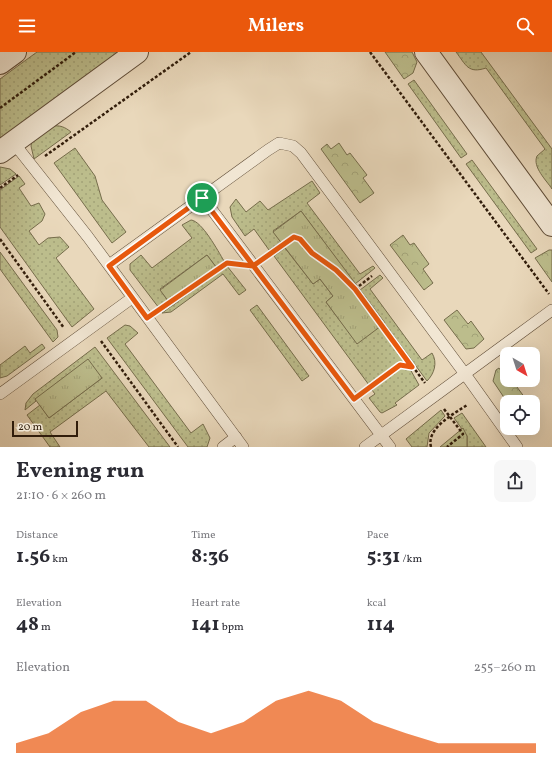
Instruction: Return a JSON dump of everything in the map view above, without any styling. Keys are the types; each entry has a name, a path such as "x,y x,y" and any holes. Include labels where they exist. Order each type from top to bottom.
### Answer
{"street":[{"path":"0,63 16,52"},
{"path":"6,147 137,52"},
{"path":"426,52 552,225"}],"lane":[{"path":"109,266 268,150 280,143 293,146 301,153 465,374 517,447"},
{"path":"6,147 30,166 109,266 243,447"},
{"path":"202,198 390,447"},
{"path":"0,394 132,298"},
{"path":"365,447 552,310"},
{"path":"223,447 236,438"}],"path":[{"path":"0,108 76,52"},
{"path":"0,188 191,52"},
{"path":"370,52 552,298"},
{"path":"147,318 227,263 253,266 294,237 300,239 312,253 336,270 355,289 463,434 447,447"},
{"path":"0,239 73,341"},
{"path":"91,328 178,447"},
{"path":"354,399 400,365 412,367"},
{"path":"431,447 430,442 432,433 450,417"}],"green space":[{"path":"37,52 121,52 0,140 0,79"},
{"path":"385,52 412,52 417,62 413,73 404,79"},
{"path":"456,52 481,52 552,149 552,189 538,169 536,160 537,156 545,149 486,68 480,70 471,69"},
{"path":"414,80 467,154 461,158 408,84"},
{"path":"52,126 62,127 71,132 34,159 31,146 32,140"},
{"path":"339,143 347,155 350,153 367,175 363,178 374,193 360,203 321,149 327,144 331,149"},
{"path":"75,148 95,176 102,200 126,232 112,243 54,163"},
{"path":"472,160 537,249 531,253 466,164"},
{"path":"0,167 10,169 16,174 0,185"},
{"path":"19,176 25,184 19,188 31,206 39,203 45,214 42,221 29,231 39,245 48,238 60,237 69,247 56,258 94,309 72,327 0,227 0,190"},
{"path":"312,181 320,193 307,203 360,274 373,266 375,268 355,284 301,211 273,231 281,242 269,250 254,229 245,236 232,217 230,207 236,199 246,212 260,201 268,210"},
{"path":"301,211 385,323 357,344 326,302 333,296 320,279 313,284 273,232"},
{"path":"191,220 200,225 205,231 224,261 216,267 207,255 160,289 168,301 159,308 130,270 130,264 141,255 152,268 192,238 182,225"},
{"path":"403,235 410,245 414,243 429,264 423,269 433,283 424,290 390,245"},
{"path":"285,248 313,284 320,279 333,296 326,302 357,343 379,327 406,362 400,363 369,385 274,256"},
{"path":"549,250 552,250 552,282 535,258"},
{"path":"0,252 57,330 58,337 53,342 0,269"},
{"path":"207,255 219,271 172,306 160,290"},
{"path":"227,266 246,290 239,295 223,274 171,312 162,313"},
{"path":"380,275 383,278 370,289 422,360 432,353 434,357 435,364 432,375 427,381 360,290"},
{"path":"257,305 309,376 302,381 250,310"},
{"path":"457,310 468,324 471,321 484,339 474,348 466,349 444,320"},
{"path":"125,325 130,326 138,333 125,344 191,433 203,424 210,438 207,447 188,447 107,338"},
{"path":"42,344 45,348 7,376 0,378 0,365 25,346 30,353"},
{"path":"95,347 170,447 149,447 106,391 50,432 60,447 50,447 27,415 40,405 49,418 102,378 35,399 36,401 25,410 26,403 33,394"},
{"path":"88,359 102,378 49,418 35,399"},
{"path":"402,367 410,369 419,385 395,403 397,405 382,413 369,398 375,394 372,390"},
{"path":"499,368 500,369 500,387 517,387 523,395 502,395 493,381 496,370"},
{"path":"441,410 445,416 429,433 427,447 412,447 406,439"},
{"path":"462,413 486,447 467,447 467,436 454,418"},
{"path":"463,428 467,436 467,447 440,447"}],"route":[{"path":"202,198 109,266 147,318 227,263 253,266 294,237 300,239 312,253 336,270 355,289 412,367 400,365 354,399 253,266 202,198"}]}
